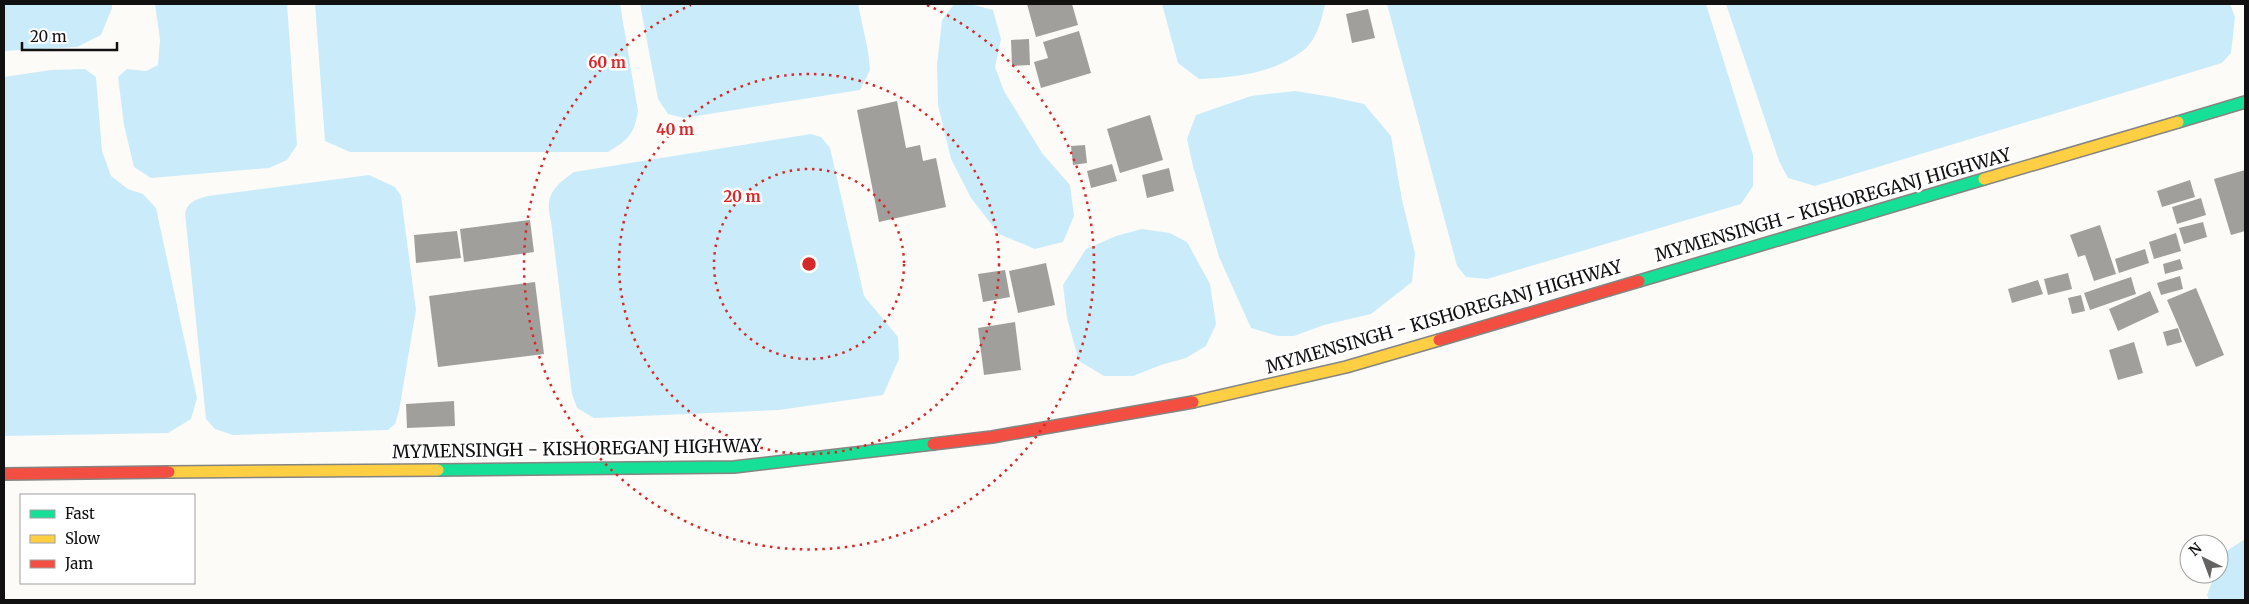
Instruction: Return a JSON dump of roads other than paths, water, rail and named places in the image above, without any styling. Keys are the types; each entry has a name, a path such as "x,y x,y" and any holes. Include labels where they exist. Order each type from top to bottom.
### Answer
{"main road":[{"name":"MYMENSINGH - KISHOREGANJ HIGHWAY","path":"4,474 734,467 992,437 1164,409 1346,367 2245,102"}],"water":[{"path":"4,4 112,4 112,8 101,35 77,47 4,51"},
{"path":"155,4 287,4 297,145 287,160 269,168 151,178 134,167 124,125 118,77 127,69 146,71 158,65 160,40"},
{"path":"315,4 620,4 638,111 634,126 629,136 621,144 608,152 350,152 325,141"},
{"path":"640,4 858,4 870,70 860,90 684,118 668,114 658,99"},
{"path":"954,4 970,4 993,10 1001,39 995,67 1004,91 1042,153 1070,185 1074,216 1063,242 1035,249 999,234 971,198 951,159 938,105 937,65 942,20"},
{"path":"1162,4 1325,4 1321,22 1313,40 1305,49 1293,57 1281,64 1254,73 1199,79 1178,63"},
{"path":"1387,4 1706,4 1753,155 1753,186 1741,204 1487,279 1466,277 1457,266"},
{"path":"1726,4 2230,4 2235,17 2231,53 2222,63 1815,186 1788,178 1779,161"},
{"path":"85,69 96,77 102,151 111,176 128,189 143,194 156,208 197,398 191,419 168,433 4,436 4,77 51,70"},
{"path":"1295,91 1364,104 1391,136 1402,200 1415,253 1412,282 1371,314 1324,325 1294,336 1278,336 1251,328 1219,257 1187,139 1196,115 1251,96"},
{"path":"811,134 821,137 830,148 864,296 898,337 899,359 883,395 779,410 594,418 577,408 572,394 549,212 550,198 556,187 574,172"},
{"path":"369,175 395,187 401,196 416,310 399,411 395,424 388,430 233,435 215,429 206,419 186,209 191,203 208,196"},
{"path":"1142,229 1170,233 1187,242 1210,284 1216,324 1206,346 1186,358 1133,376 1104,376 1079,361 1067,318 1063,285 1086,249 1116,236"},
{"path":"2245,539 2245,600 2209,600 2207,595 2211,584 2229,584 2230,549"}]}
